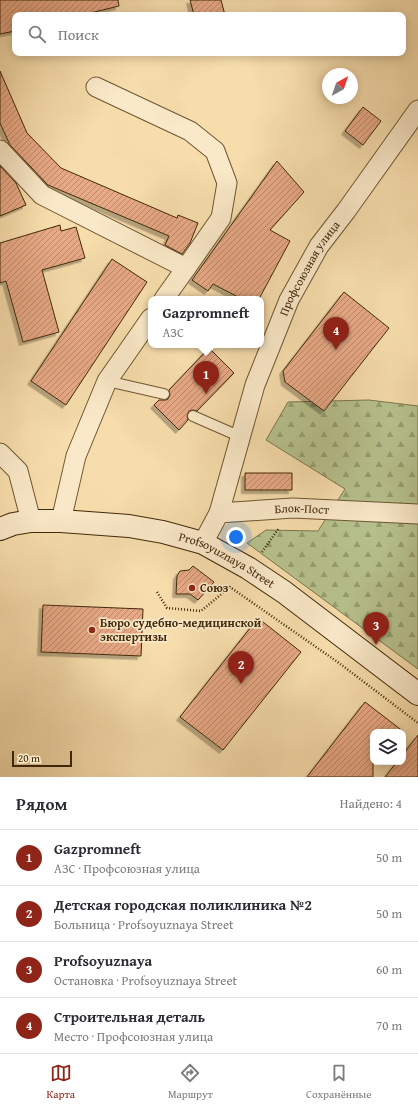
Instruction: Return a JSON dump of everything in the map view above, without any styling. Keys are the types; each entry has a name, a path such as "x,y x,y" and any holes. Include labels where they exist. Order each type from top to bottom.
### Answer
{"main road":[{"name":"Profsoyuznaya Street","path":"0,530 13,524 31,521 61,521 129,526 163,532 203,543 248,568 284,592 418,694"}],"street":[{"path":"96,87 190,131 215,151 227,184 221,218 166,296"},
{"name":"Профсоюзная улица","path":"219,513 254,385 289,300 319,246 346,211 418,110"},
{"path":"0,150 42,195 186,268"},
{"path":"61,521 76,456 107,381 148,322"},
{"path":"0,453 18,471 31,521"},
{"name":"Блок-Пост","path":"219,513 293,508 418,514"},
{"path":"203,543 219,513"}],"lane":[{"path":"107,381 164,394"},
{"path":"193,416 240,437"}],"path":[{"path":"157,592 167,608 201,611 230,587 339,663 418,723"}],"green space":[{"path":"369,400 418,406 418,669 247,543 266,530 318,531 345,489 266,440 288,402"}],"building":[{"path":"0,0 118,0 119,6 94,12 12,12 12,32 0,34"},
{"path":"190,0 221,0 224,12 193,12"},
{"path":"0,71 27,133 61,168 177,218 178,215 198,223 190,243 182,254 165,245 169,236 48,185 10,145 0,123"},
{"path":"363,107 381,121 363,145 345,131"},
{"path":"277,161 304,192 270,230 290,241 261,296 236,296 213,284 208,291 192,280"},
{"path":"0,166 16,183 26,205 0,216"},
{"path":"60,225 61,231 76,227 85,258 42,270 59,332 23,342 6,281 0,283 0,243"},
{"path":"112,259 147,282 66,405 31,381"},
{"path":"344,292 389,328 324,411 285,382 283,371"},
{"path":"209,348 234,373 197,411 189,411 187,416 188,420 179,430 154,405 159,400 168,399 170,395 169,390"},
{"path":"245,473 292,473 292,490 245,490"},
{"name":"Союз","path":"193,566 214,582 198,600 190,594 176,594 177,576 180,571 189,570"},
{"name":"Бюро судебно-медицинской экспертизы","path":"43,605 143,609 141,656 41,652"},
{"path":"258,618 301,652 223,750 180,717"},
{"path":"365,702 400,729 370,729 370,765 373,765 373,777 307,777"},
{"path":"418,735 418,777 385,777 395,765 406,765 406,750"}],"place":[{"name":"Строительная деталь","path":"336,350"},
{"name":"Gazpromneft","path":"206,394"},
{"name":"Союз","path":"192,588"},
{"name":"Бюро судебно-медицинской экспертизы","path":"92,630"},
{"name":"Profsoyuznaya","path":"376,645"},
{"name":"Детская городская поликлиника №2","path":"241,684"}]}
